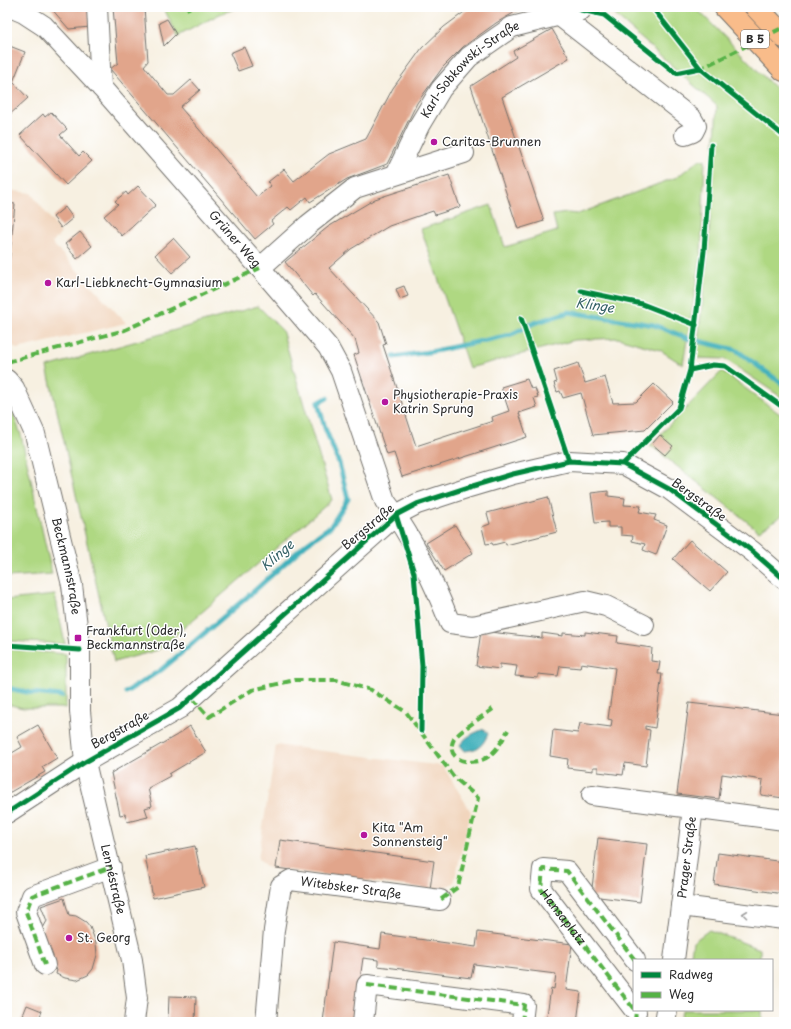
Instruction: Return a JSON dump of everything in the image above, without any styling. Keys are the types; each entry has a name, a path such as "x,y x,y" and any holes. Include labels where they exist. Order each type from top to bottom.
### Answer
{"main road":[{"name":"B 5","path":"725,7 784,70"},
{"name":"B 5","path":"756,7 784,37"}],"street":[{"name":"Grüner Weg","path":"10,7 24,13 44,26 101,87 328,348 341,371 385,501 396,514 423,562 450,623 473,626 585,601 606,606 644,625"},
{"path":"97,7 101,87"},
{"name":"Karl-Sobkowski-Straße","path":"396,174 420,124 441,89 469,57 512,27 581,10"},
{"path":"560,16 692,119 696,126 693,132 685,135"},
{"path":"260,268 308,225 355,188 464,153"},
{"name":"Beckmannstraße","path":"7,380 14,388 35,434 72,586 80,650 80,711 85,762"},
{"name":"Bergstraße","path":"7,814 85,762 180,708 396,514 417,504 466,488 513,474 569,461 623,464 669,489 752,551 784,579"},
{"name":"Lennéstraße","path":"85,762 132,960 137,998 134,1022"},
{"path":"592,795 784,820"},
{"name":"Prager Straße","path":"674,959 693,808"},
{"path":"45,965 26,912 32,896 111,867"},
{"name":"Hansaplatz","path":"634,959 567,871 543,868 541,889 636,1015"},
{"name":"Witebsker Straße","path":"266,1022 274,930 281,886 291,880 440,900"},
{"name":"Prager Straße","path":"681,906 784,919"},
{"path":"363,1022 367,985 524,1005 522,1022"},
{"path":"665,1022 667,1011"}],"shaded area":[{"name":"Karl-Liebknecht-Gymnasium","path":"7,190 31,193 61,233 52,243 126,323 17,349 7,340"},
{"name":"Kita \"Am Sonnensteig\"","path":"276,745 443,766 471,812 454,883 437,890 268,868 258,859"}],"green space":[{"path":"163,7 240,7 220,14 178,36"},
{"path":"606,7 695,7 784,97 784,399 725,359 696,358 708,253 717,106"},
{"path":"699,160 705,160 701,255 683,365 660,350 618,338 575,340 469,368 421,229 491,205 505,247 557,231 553,215 567,213 578,214 677,177"},
{"path":"258,306 282,330 332,500 158,650 114,662 47,367"},
{"path":"722,371 784,417 784,514 759,531 650,445"},
{"path":"7,396 21,435 52,574 7,577"},
{"path":"55,595 65,644 7,641 7,600"},
{"path":"7,649 66,654 66,708 23,708 7,704"},
{"path":"709,930 760,949 760,959 690,959 693,942"},
{"path":"682,1011 762,1011 762,1022 680,1022"}],"water":[{"path":"484,729 488,734 482,745 480,747 465,751 460,745 462,742 470,735"}],"building":[{"path":"50,7 89,7 90,27 69,29"},
{"path":"144,7 148,61 144,66 168,95 174,95 191,80 200,90 180,107 257,197 271,186 268,182 284,169 294,181 329,154 366,139 393,88 422,48 444,27 471,7 524,7 496,23 463,47 443,67 417,103 387,164 347,179 310,202 307,197 291,210 288,207 271,221 273,224 255,239 110,69 118,63 113,8"},
{"path":"167,19 176,34 164,46 159,23"},
{"path":"552,29 569,58 502,97 544,221 518,229 471,86 516,57 513,51"},
{"path":"7,45 25,52 13,82 28,98 7,117"},
{"path":"244,47 252,66 238,71 230,53"},
{"path":"51,112 67,129 60,135 79,156 83,152 92,161 66,185 20,135 43,114 45,117"},
{"path":"449,175 460,207 435,215 433,211 389,226 351,249 329,268 379,322 386,344 383,345 416,446 493,421 492,417 509,411 501,387 527,379 531,389 535,388 538,397 534,398 537,407 519,413 527,437 402,477 394,453 387,455 354,355 359,353 355,339 315,294 313,296 285,262 328,227 375,199"},
{"path":"138,186 156,205 122,236 104,216 118,204 115,201 126,192 128,195"},
{"path":"7,203 15,204 8,274 7,274"},
{"path":"65,207 73,218 61,228 53,217"},
{"path":"80,232 92,246 77,259 65,244"},
{"path":"173,238 190,257 172,273 155,255"},
{"path":"404,286 408,296 400,299 396,289"},
{"path":"578,363 585,383 605,377 613,403 636,402 654,384 673,402 645,430 593,435 581,393 563,398 560,391 557,392 554,383 557,382 554,371"},
{"path":"660,435 673,446 665,455 652,444"},
{"path":"608,491 608,496 625,498 624,505 641,506 639,512 656,515 654,520 667,525 656,555 643,550 645,544 632,541 633,536 621,535 621,527 608,527 608,522 595,523 591,493"},
{"path":"548,497 557,532 506,545 505,542 493,545 492,543 486,544 482,527 490,524 487,513"},
{"path":"455,525 473,553 444,571 426,543"},
{"path":"690,540 727,572 710,591 673,559"},
{"path":"481,631 542,638 542,633 563,636 563,633 585,635 585,632 618,636 617,643 652,648 651,661 660,662 658,674 662,674 655,728 645,726 645,729 650,730 646,766 625,763 623,775 598,772 598,767 593,767 593,771 567,768 568,759 550,756 553,730 578,733 580,723 611,727 612,720 608,719 615,668 581,663 580,668 560,666 558,676 538,674 538,678 515,676 517,666 500,664 500,669 476,666"},
{"path":"689,703 784,714 784,798 761,795 763,780 722,774 719,799 677,794"},
{"path":"38,725 57,758 42,767 45,772 7,794 7,756 22,747 17,737"},
{"path":"190,726 206,752 169,774 170,776 148,788 152,806 145,808 148,817 127,822 125,814 120,815 111,773"},
{"path":"598,838 647,844 640,902 591,896"},
{"path":"280,840 434,861 430,889 276,868"},
{"path":"195,846 204,887 153,898 145,856"},
{"path":"718,853 784,862 784,894 714,884"},
{"name":"St. Georg","path":"64,898 69,915 76,916 86,922 90,927 96,943 97,955 93,969 88,975 77,980 65,978 56,974 57,970 52,966 42,935 43,928 47,921 41,906"},
{"path":"478,932 572,944 566,990 581,992 577,1022 546,1022 551,988 554,989 556,974 474,964 471,978 378,966 378,960 363,958 354,1022 323,1022 333,942 380,949 382,934 476,947"},
{"path":"169,996 196,997 195,1022 168,1022"},
{"path":"27,1005 42,1011 38,1022 27,1022 21,1020"}],"waterway":[{"name":"Klinge","path":"394,357 435,351 510,335 534,323 569,312 654,325 690,339 736,350 784,385"},
{"name":"Klinge","path":"126,692 161,670 253,592 306,544 331,526 348,499 339,463 325,428 318,403 327,398"},
{"name":"Klinge","path":"7,688 32,693 62,696"}],"marked path":[{"path":"698,68 706,66 784,27"},
{"path":"7,362 125,330 260,268"},
{"path":"192,698 209,717 252,690 295,680 336,680 371,690 406,712 454,777 478,798 458,887 440,900"},
{"path":"493,709 456,736 452,746 452,751 455,756 459,759 470,762 487,758 501,743 508,730"},
{"path":"45,965 26,912 32,896 111,867"},
{"path":"633,1008 541,889 543,869 567,871 634,959"},
{"path":"367,985 524,1005 522,1022"},
{"path":"635,1022 636,1011"}],"cycle path":[{"path":"652,7 700,68 784,136"},
{"path":"581,10 604,15 676,73 700,68"},
{"path":"690,370 704,251 711,145"},
{"path":"581,291 642,304 696,325"},
{"path":"521,318 569,461"},
{"path":"623,464 679,408 690,370 713,365 725,366 784,408"},
{"path":"7,813 85,762 180,708 396,515 417,504 466,488 513,474 569,461 623,464 669,489 752,551 784,579"},
{"path":"396,515 414,573 422,666 421,731"},
{"path":"7,645 80,650"}],"place":[{"name":"Caritas-Brunnen","path":"434,142"},
{"name":"Karl-Liebknecht-Gymnasium","path":"48,283"},
{"name":"Physiotherapie-Praxis Katrin Sprung","path":"385,402"},
{"name":"Frankfurt (Oder), Beckmannstraße","path":"78,638"},
{"name":"Kita \"Am Sonnensteig\"","path":"364,835"},
{"name":"St. Georg","path":"69,938"}]}
